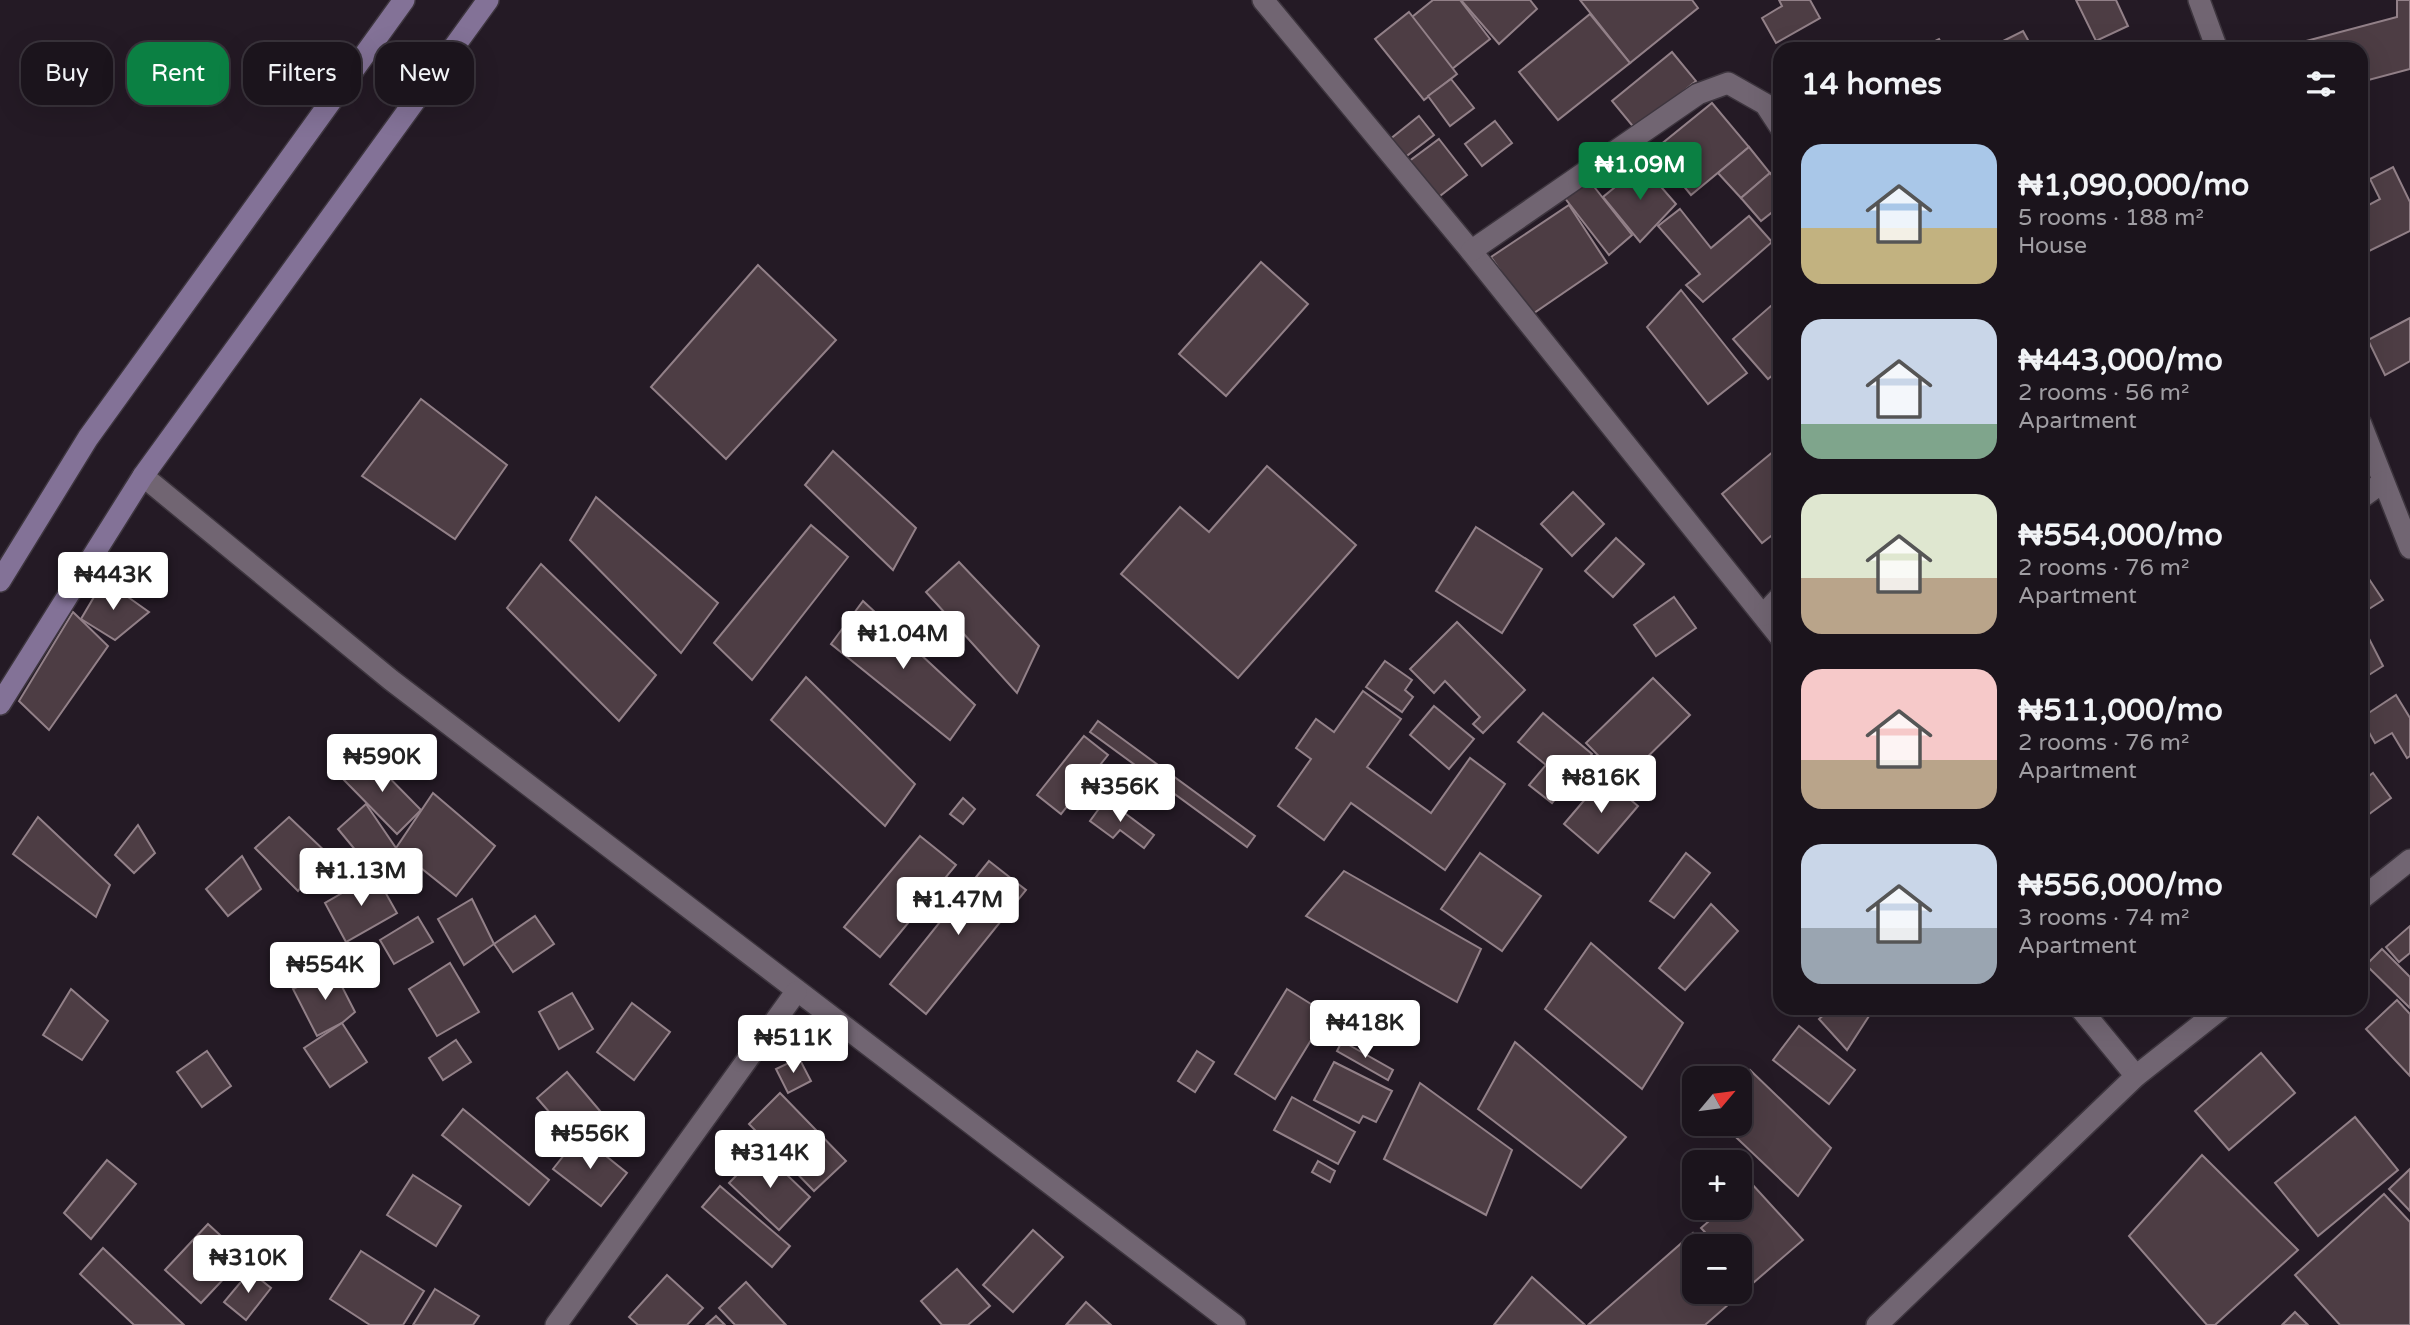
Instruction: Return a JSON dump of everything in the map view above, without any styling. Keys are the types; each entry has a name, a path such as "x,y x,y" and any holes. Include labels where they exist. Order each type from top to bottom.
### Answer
{"street":[{"path":"0,581 88,438 404,0"},
{"path":"0,704 143,476 488,0"},
{"path":"1264,0 1471,251 1773,628"},
{"path":"2199,0 2214,42"},
{"path":"1471,251 1698,94 1728,83 1765,104 1773,116"},
{"path":"2368,442 2410,548"},
{"path":"143,476 391,680 1235,1325"},
{"path":"2368,493 2384,482"},
{"path":"1763,615 1773,604"},
{"path":"2368,893 2410,860"},
{"path":"559,1324 796,992"},
{"path":"2086,1015 2136,1076"},
{"path":"1877,1325 2136,1076 2213,1015"}],"building":[{"path":"1433,0 1460,0 1490,39 1452,69 1412,17"},
{"path":"1461,0 1530,0 1537,9 1499,44"},
{"path":"1580,0 1692,0 1698,8 1630,63"},
{"path":"1779,0 1810,0 1820,18 1775,42 1762,18 1782,6"},
{"path":"2076,0 2116,0 2128,26 2096,41"},
{"path":"2397,0 2410,0 2410,69 2368,80 2368,42 2302,42 2397,17"},
{"path":"1409,12 1457,74 1424,100 1375,39"},
{"path":"1590,14 1630,63 1558,120 1519,72"},
{"path":"2023,31 2029,42 2001,42"},
{"path":"1672,52 1696,81 1636,130 1612,101"},
{"path":"1451,79 1474,108 1450,126 1428,96"},
{"path":"1712,103 1749,147 1691,195 1654,150"},
{"path":"1419,116 1434,135 1404,158 1389,140"},
{"path":"1495,121 1512,143 1482,166 1465,144"},
{"path":"1439,139 1467,175 1436,199 1408,162"},
{"path":"1749,147 1770,173 1741,198 1718,173"},
{"path":"1642,165 1676,204 1640,242 1603,197"},
{"path":"2393,167 2410,202 2410,231 2368,252 2368,205 2380,199 2370,179"},
{"path":"1770,173 1773,176 1773,212 1761,221 1741,198"},
{"path":"1588,179 1632,235 1609,255 1564,197"},
{"path":"1569,205 1607,263 1531,315 1491,257"},
{"path":"1680,209 1711,248 1749,216 1772,242 1703,302 1686,285 1700,274 1658,226"},
{"path":"1261,262 1308,304 1226,396 1179,354"},
{"path":"758,265 836,340 726,459 651,387"},
{"path":"1681,290 1747,373 1708,404 1647,327"},
{"path":"1773,304 1773,375 1768,379 1733,339"},
{"path":"2410,318 2410,361 2385,375 2368,340"},
{"path":"421,399 507,465 455,539 362,476"},
{"path":"833,451 916,528 893,570 805,485"},
{"path":"1773,452 1773,534 1762,543 1722,494"},
{"path":"1267,466 1356,545 1238,678 1121,574 1180,507 1209,532"},
{"path":"1573,492 1604,524 1572,556 1541,524"},
{"path":"596,497 718,603 681,653 570,540"},
{"path":"811,525 848,557 752,680 714,643"},
{"path":"1476,527 1542,569 1502,633 1436,591"},
{"path":"1616,538 1644,564 1613,597 1585,571"},
{"path":"959,562 1039,646 1017,693 926,592"},
{"path":"541,564 656,675 619,721 507,608"},
{"path":"2368,578 2383,600 2368,610"},
{"path":"104,580 149,612 115,640 81,619"},
{"path":"1674,597 1696,628 1656,656 1634,625"},
{"path":"863,601 975,705 950,740 831,644"},
{"path":"73,612 108,646 49,730 19,701"},
{"path":"1457,622 1525,690 1483,733 1473,724 1480,717 1445,681 1434,693 1410,669"},
{"path":"2368,637 2383,666 2368,676"},
{"path":"1385,661 1412,680 1405,690 1413,697 1402,712 1366,687"},
{"path":"806,677 915,784 885,826 771,720"},
{"path":"1653,678 1690,715 1623,781 1586,743"},
{"path":"1363,691 1401,719 1367,767 1431,813 1470,758 1505,784 1445,870 1351,803 1324,840 1278,806 1311,759 1296,748 1316,719 1334,732"},
{"path":"2396,695 2410,718 2410,756 2407,758 2392,733 2375,743 2368,730 2368,713"},
{"path":"1434,706 1474,739 1449,769 1410,735"},
{"path":"1543,713 1592,754 1552,803 1529,785 1546,765 1518,742"},
{"path":"1098,721 1255,836 1247,847 1090,732"},
{"path":"1084,736 1108,755 1061,814 1037,795"},
{"path":"367,755 421,810 397,834 343,779"},
{"path":"2373,773 2391,798 2368,815 2368,777"},
{"path":"1604,777 1638,806 1598,853 1564,824"},
{"path":"433,793 495,846 456,896 396,848"},
{"path":"963,798 975,809 963,824 950,814"},
{"path":"1106,799 1154,835 1144,848 1120,830 1113,838 1090,821"},
{"path":"366,804 396,848 375,874 338,829"},
{"path":"38,817 110,885 96,917 13,854"},
{"path":"289,817 328,854 298,891 255,848"},
{"path":"138,825 155,853 134,873 115,855"},
{"path":"920,836 956,865 880,957 844,927"},
{"path":"1480,853 1541,896 1502,951 1441,909"},
{"path":"1686,853 1710,873 1674,918 1650,901"},
{"path":"242,856 261,889 228,916 206,889"},
{"path":"989,861 1026,890 926,1014 890,984"},
{"path":"1344,871 1481,949 1457,1002 1306,916"},
{"path":"375,874 397,913 346,942 325,903"},
{"path":"472,899 494,944 464,965 438,919"},
{"path":"1711,904 1738,931 1685,990 1659,968"},
{"path":"535,916 554,944 513,972 494,944"},
{"path":"418,917 433,942 394,964 380,940"},
{"path":"2410,926 2410,953 2399,962 2386,947"},
{"path":"1591,943 1683,1023 1642,1089 1545,1009"},
{"path":"2382,949 2410,977 2410,1008 2368,967 2368,963"},
{"path":"450,963 479,1012 437,1036 409,989"},
{"path":"333,969 355,1012 342,1023 317,1036 293,989"},
{"path":"71,989 108,1021 82,1060 43,1035"},
{"path":"1287,989 1327,1014 1275,1099 1235,1074"},
{"path":"572,993 593,1029 559,1049 539,1012"},
{"path":"2397,1000 2410,1014 2410,1076 2366,1029"},
{"path":"632,1003 670,1032 634,1080 597,1052"},
{"path":"1824,1015 1870,1015 1847,1050 1819,1019"},
{"path":"342,1023 367,1062 330,1087 304,1048"},
{"path":"1799,1026 1855,1070 1829,1104 1773,1060"},
{"path":"456,1040 471,1062 443,1080 429,1058"},
{"path":"1342,1041 1393,1070 1388,1080 1337,1051"},
{"path":"1515,1042 1626,1137 1581,1188 1478,1109"},
{"path":"207,1051 231,1086 202,1107 177,1072"},
{"path":"1197,1051 1214,1062 1195,1092 1178,1081"},
{"path":"2261,1053 2295,1093 2229,1150 2195,1111"},
{"path":"799,1058 811,1081 788,1093 776,1069"},
{"path":"1334,1062 1392,1091 1376,1122 1363,1116 1359,1123 1314,1100"},
{"path":"567,1072 600,1111 571,1137 537,1098"},
{"path":"1752,1072 1831,1148 1798,1196 1735,1136 1752,1136"},
{"path":"1420,1083 1512,1150 1486,1215 1384,1159"},
{"path":"780,1093 846,1161 814,1191 749,1124"},
{"path":"1292,1097 1355,1132 1338,1164 1274,1130"},
{"path":"463,1109 549,1180 529,1205 442,1135"},
{"path":"2355,1117 2398,1170 2318,1236 2275,1183"},
{"path":"580,1135 627,1173 601,1206 553,1169"},
{"path":"761,1150 810,1197 779,1230 729,1183"},
{"path":"2202,1155 2298,1250 2215,1325 2207,1325 2129,1236"},
{"path":"107,1160 136,1184 91,1239 64,1213"},
{"path":"1318,1161 1335,1171 1330,1182 1312,1172"},
{"path":"2410,1169 2410,1211 2389,1189"},
{"path":"413,1175 461,1206 436,1246 387,1215"},
{"path":"1752,1184 1803,1240 1753,1283 1752,1234 1707,1234 1701,1228 1710,1220 1752,1220"},
{"path":"720,1186 790,1246 772,1267 702,1207"},
{"path":"2384,1194 2410,1222 2410,1325 2340,1325 2295,1275"},
{"path":"208,1224 244,1257 201,1303 165,1270"},
{"path":"1033,1230 1063,1257 1013,1312 983,1285"},
{"path":"1682,1243 1682,1304 1729,1304 1705,1325 1588,1325"},
{"path":"103,1248 184,1325 134,1325 80,1274"},
{"path":"361,1251 424,1291 403,1325 370,1325 330,1299"},
{"path":"957,1269 990,1306 968,1325 942,1325 921,1301"},
{"path":"250,1271 271,1288 246,1320 224,1302"},
{"path":"667,1275 703,1308 687,1325 638,1325 629,1317"},
{"path":"1532,1277 1585,1325 1494,1325"},
{"path":"746,1282 786,1325 735,1325 719,1308"},
{"path":"435,1289 479,1316 473,1325 413,1325"},
{"path":"1086,1302 1111,1325 1066,1325"},
{"path":"2295,1312 2308,1325 2282,1325"},
{"path":"716,1316 725,1325 706,1325"}]}
